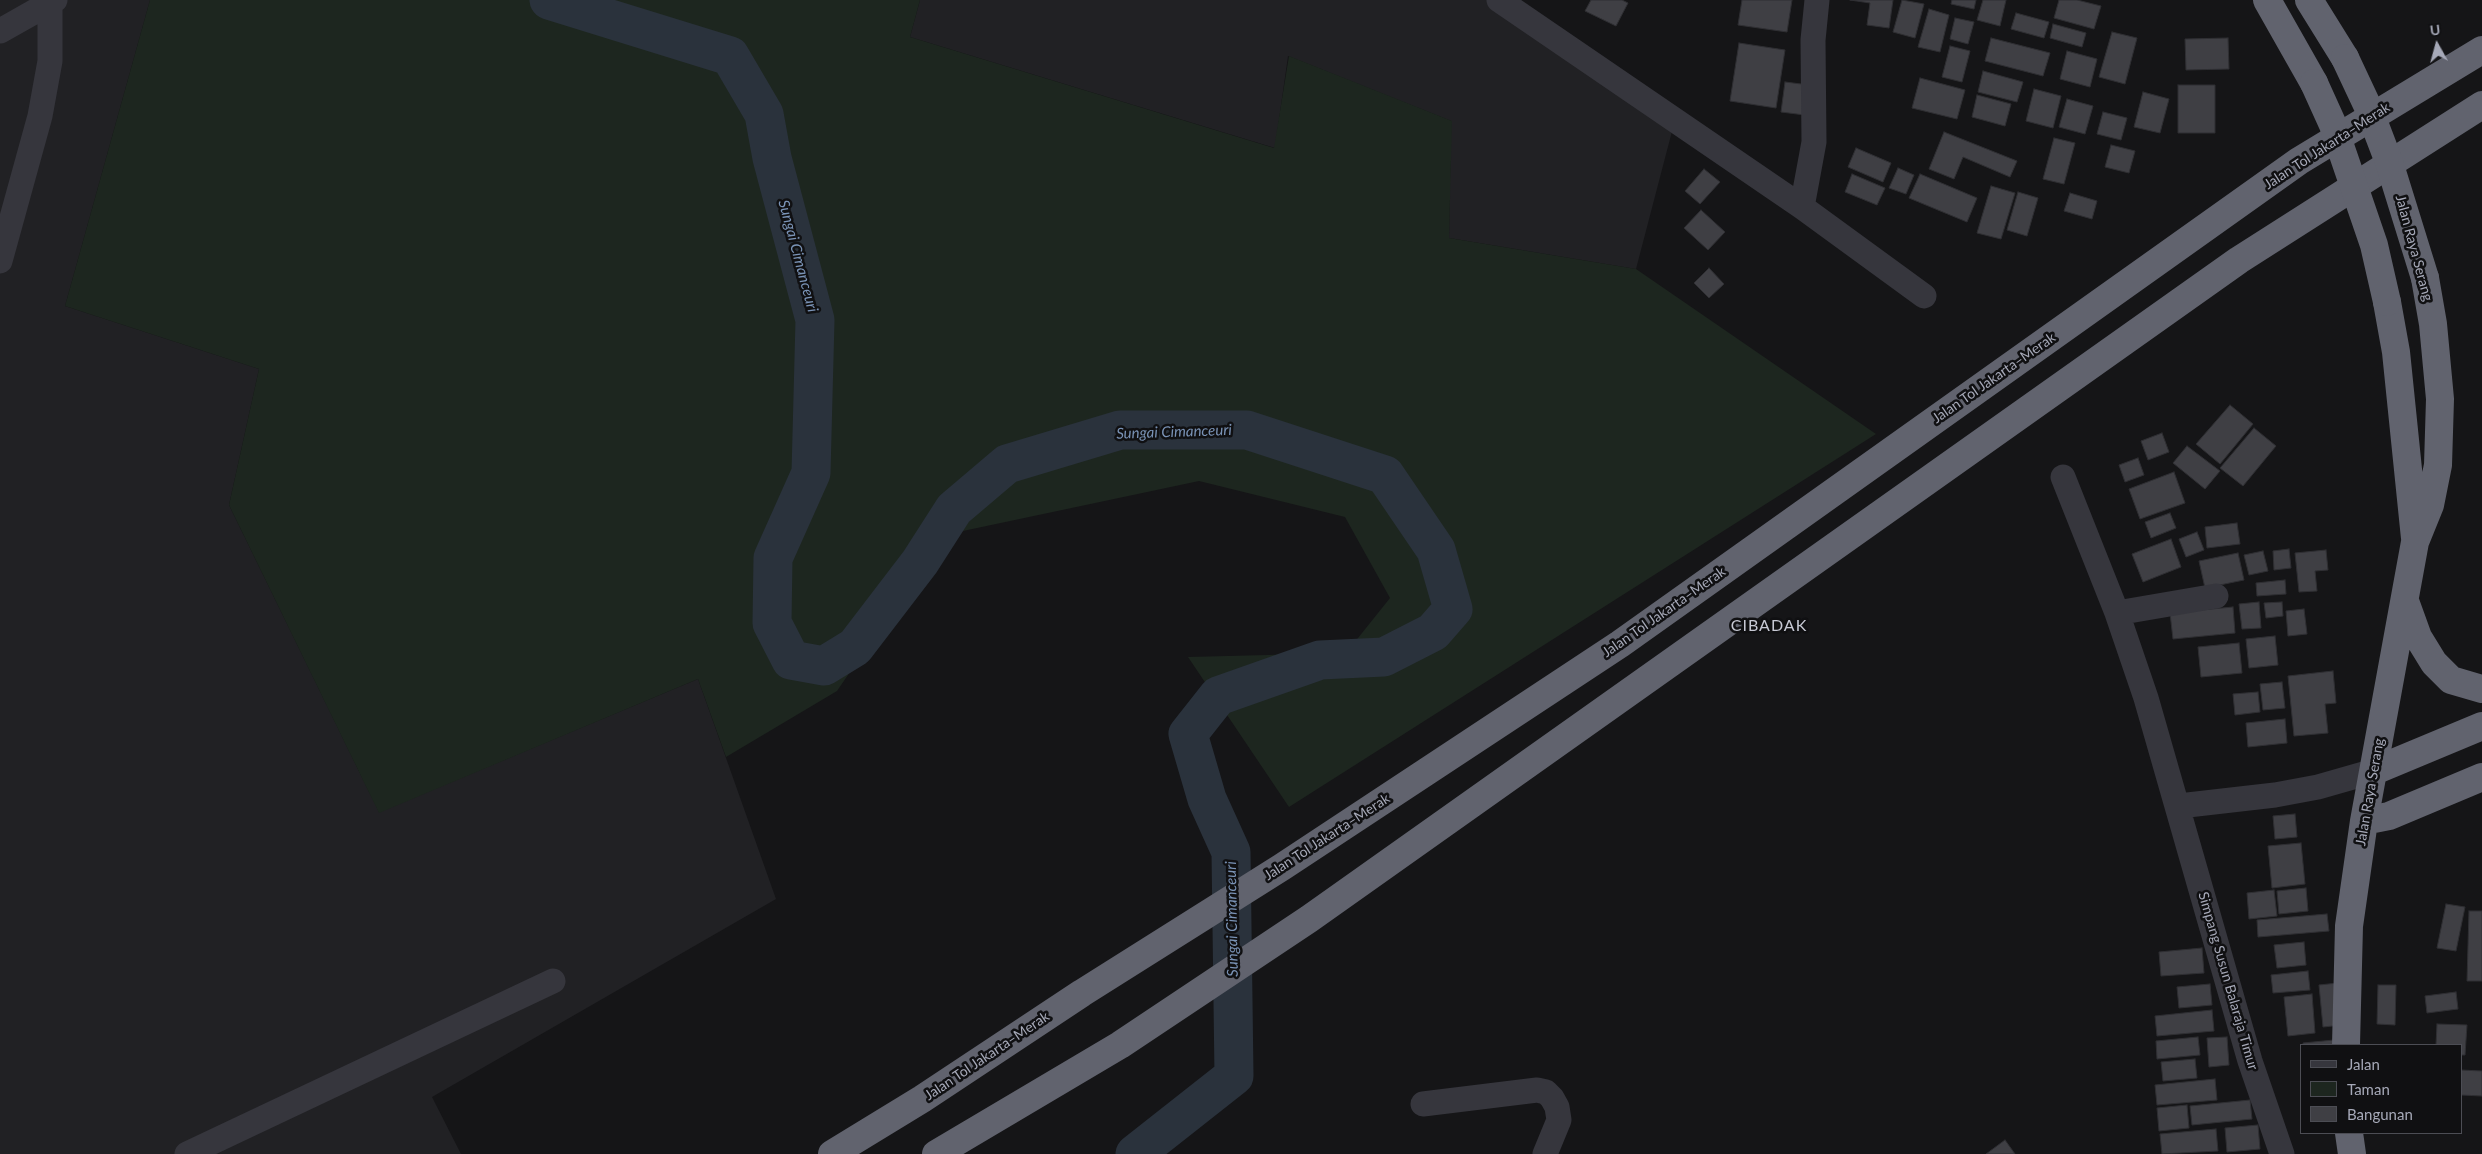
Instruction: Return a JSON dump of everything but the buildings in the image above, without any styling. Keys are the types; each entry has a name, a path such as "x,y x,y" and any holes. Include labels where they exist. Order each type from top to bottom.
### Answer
{"highway":[{"name":"Jalan Raya Serang","path":"2268,0 2314,83 2333,125 2374,244 2396,352 2415,542"},
{"name":"Jalan Raya Serang","path":"2308,0 2346,58 2368,107 2389,162 2425,278 2440,399 2438,465 2430,505 2415,542 2364,821 2349,926 2346,1044"},
{"name":"Jalan Tol Jakarta–Merak","path":"832,1154 922,1099 1082,993 1282,867 1620,644 2299,161 2482,50"},
{"path":"936,1154 1120,1045 1309,919 2239,260 2482,105"},
{"path":"2405,599 2418,637 2434,663 2451,680 2482,689"},
{"path":"2374,771 2482,726"},
{"path":"2364,821 2388,816 2482,777"},
{"path":"2349,1134 2352,1154"}],"street":[{"path":"1499,0 1802,207 1924,296"},
{"path":"1802,207 1814,142 1813,40 1817,0"},
{"path":"0,31 52,2"},
{"path":"0,261 40,116 50,61 52,2"},
{"name":"Simpang Susun Balaraja Timur","path":"2063,477 2116,613 2146,698 2250,1061 2282,1154"},
{"path":"2116,613 2216,596"},
{"path":"2178,806 2310,789 2344,781 2374,771"},
{"path":"187,1154 554,982"},
{"path":"1423,1104 1537,1090 1546,1092 1557,1107 1559,1120 1545,1154"}],"shaded area":[{"path":"0,0 150,0 65,306 259,369 229,505 379,812 698,679 776,899 432,1097 461,1154 0,1154"},
{"path":"920,0 1499,0 1676,116 1636,269 1449,238 1451,121 1288,56 1275,148 910,37"}],"green space":[{"path":"150,0 920,0 910,37 1274,148 1289,56 1452,121 1449,238 1636,269 1876,434 1289,807 1188,657 1346,653 1390,598 1345,517 1199,481 944,535 837,691 726,757 698,679 379,813 229,505 259,369 65,306"}],"waterway":[{"name":"Sungai Cimanceuri","path":"549,0 730,56 764,114 772,158 815,320 811,473 773,558 772,623 791,660 824,666 855,647 920,562 954,509 1007,464 1120,430 1247,430 1385,475 1436,550 1453,609 1433,632 1384,657 1320,660 1218,696 1188,734 1207,799 1231,852 1234,1076 1135,1154"}],"district":[{"name":"CIBADAK","path":"1769,626"}]}
